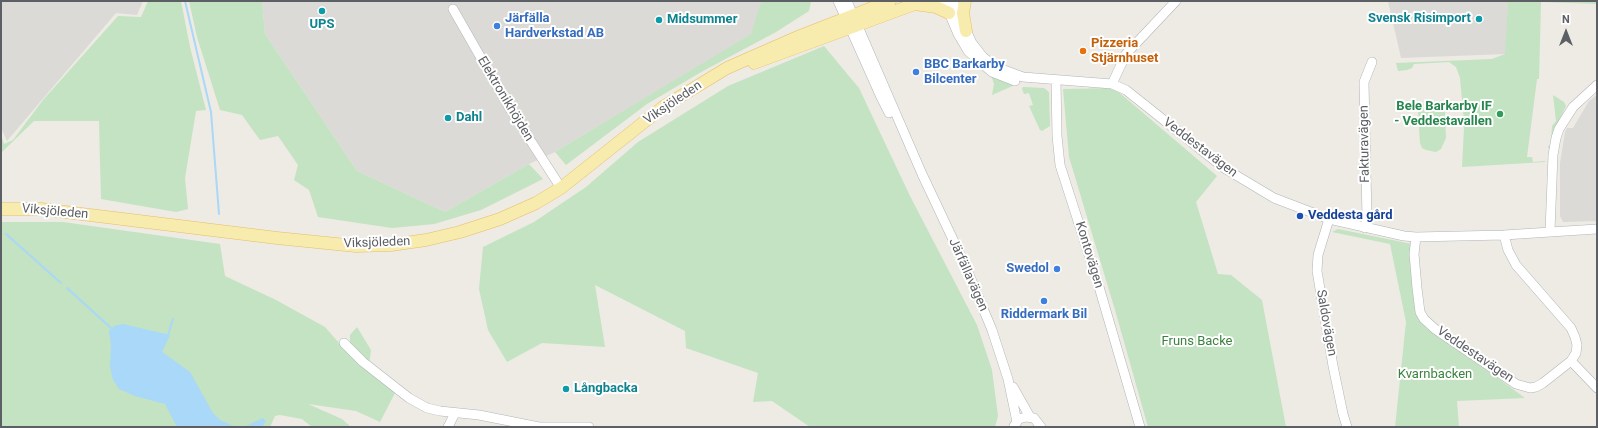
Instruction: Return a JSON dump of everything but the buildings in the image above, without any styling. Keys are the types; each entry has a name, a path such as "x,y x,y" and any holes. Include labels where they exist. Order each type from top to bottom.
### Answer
{"main road":[{"name":"Viksjöleden","path":"852,22 890,1"},
{"path":"965,1 963,13 966,31"},
{"name":"Viksjöleden","path":"1,209 41,209 277,238 352,245 391,245 426,240 460,232 500,219 561,188 663,107 727,68 756,54 852,22 919,2"},
{"path":"919,2 949,13"}],"street":[{"name":"Järfällavägen","path":"838,1 852,22"},
{"name":"Järfällavägen","path":"847,1 852,22 880,95 922,174 965,265 992,330 1008,379 1015,424"},
{"name":"Veddestavägen","path":"944,1 968,51 992,72 1003,77 1022,82 1041,83 1056,80"},
{"name":"Veddestavägen","path":"953,1 972,43 984,57 1004,70 1020,76 1112,84 1126,90 1224,168 1274,198 1328,219 1404,236 1416,237 1504,235 1597,229"},
{"path":"1112,84 1126,54 1176,1"},
{"name":"Elektronikhöjden","path":"452,9 509,107 561,188"},
{"name":"Fakturavägen","path":"1365,228 1367,218 1364,82 1372,62"},
{"name":"Kontovägen","path":"1056,80 1056,136 1060,165 1140,427"},
{"path":"1550,231 1552,162 1556,138 1559,129 1573,107 1597,85"},
{"name":"Saldovägen","path":"1328,219 1318,254 1317,271 1337,386 1347,427"},
{"path":"1504,235 1508,250 1516,265 1571,328 1577,345 1576,353 1571,361 1597,388"},
{"name":"Veddestavägen","path":"1416,237 1414,254 1420,312 1424,319 1435,329 1513,382 1522,386 1536,387 1571,361"},
{"path":"344,343 363,362 409,398 427,408 478,415 515,425 539,427 589,427"},
{"name":"Järfällavägen","path":"1008,379 1030,417 1037,420 1041,427"},
{"path":"448,427 455,413"},
{"path":"1015,424 1022,418 1030,417"}],"shaded area":[{"path":"1,1 143,1 137,15 116,13 7,141 1,128"},
{"path":"262,1 761,1 752,34 555,152 529,164 445,212 357,171 265,34"},
{"path":"1388,1 1508,1 1506,54 1401,58"},
{"path":"1597,95 1597,221 1563,222 1560,216 1560,163 1565,132 1567,128 1573,128 1589,101"}],"green space":[{"path":"148,1 181,1 190,47 206,110 196,111 185,178 188,209 176,212 101,199 99,121 34,121 1,153 1,135 4,144 13,140 43,100 118,16 141,17"},
{"path":"189,1 262,1 265,34 357,171 445,212 529,164 543,179 481,210 434,224 392,228 318,217 309,190 294,180 298,165 278,136 260,140 242,115 220,110 197,37"},
{"path":"761,1 811,1 809,11 776,32 703,71 647,104 566,165 555,152 751,34"},
{"name":"Bele Barkarby IF - Veddestavallen","path":"1508,1 1597,1 1597,4 1541,2 1539,79 1537,79 1527,157 1532,157 1533,162 1545,162 1462,167 1464,122 1460,78 1456,67 1449,62 1414,64 1412,68 1398,71 1396,63 1492,59 1505,54"},
{"path":"824,46 859,88 910,196 977,325 992,370 998,416 995,427 810,427 772,401 753,402 758,373 686,348 685,331 595,285 605,347 542,343 507,362 488,330 479,289 483,247 534,222 586,187 638,142 728,86"},
{"path":"979,69 993,77 1015,85 992,95 994,84 992,78"},
{"path":"1023,87 1044,88 1049,92 1050,126 1042,131 1040,130 1029,106 1033,105 1029,93 1024,94 1022,89"},
{"name":"Fruns Backe","path":"1114,88 1217,176 1196,202 1218,274 1231,275 1262,300 1286,427 1148,427 1069,157 1063,89"},
{"path":"1553,95 1564,102 1566,106 1554,131 1549,150 1548,146 1550,146 1551,141 1552,126 1556,121"},
{"path":"1429,100 1441,103 1445,112 1446,138 1441,149 1436,152 1422,148 1420,143 1418,111 1421,106"},
{"path":"1,222 63,222 220,244 225,276 276,300 325,327 339,343 350,345 350,335 357,327 371,350 368,371 396,391 380,422 356,411 308,404 342,419 351,427 312,427 302,419 280,415 275,416 270,427 1,427"},
{"name":"Kvarnbacken","path":"1338,229 1412,244 1420,320 1426,328 1525,398 1457,401 1459,427 1395,427 1406,322 1390,244 1332,232"}],"water":[{"path":"123,324 170,335 162,352 190,372 213,413 220,420 236,427 177,427 165,404 135,396 119,389 113,380 110,366 111,345 109,331 114,326"},
{"path":"263,418 266,421 262,427 244,427"}],"waterway":[{"path":"185,1 211,112 219,214"},
{"path":"6,234 61,283"},
{"path":"67,288 111,328"},
{"path":"168,335 173,319"}],"place":[{"name":"UPS","path":"322,11"},
{"name":"Svensk Risimport","path":"1479,19"},
{"name":"Midsummer","path":"659,20"},
{"name":"Järfälla Hardverkstad AB","path":"497,26"},
{"name":"Pizzeria Stjärnhuset","path":"1083,51"},
{"name":"BBC Barkarby Bilcenter","path":"916,72"},
{"name":"Bele Barkarby IF - Veddestavallen","path":"1500,114"},
{"name":"Dahl","path":"448,118"},
{"name":"Veddesta gård","path":"1300,216"},
{"name":"Swedol","path":"1057,269"},
{"name":"Riddermark Bil","path":"1044,301"},
{"name":"Långbacka","path":"566,389"}]}
